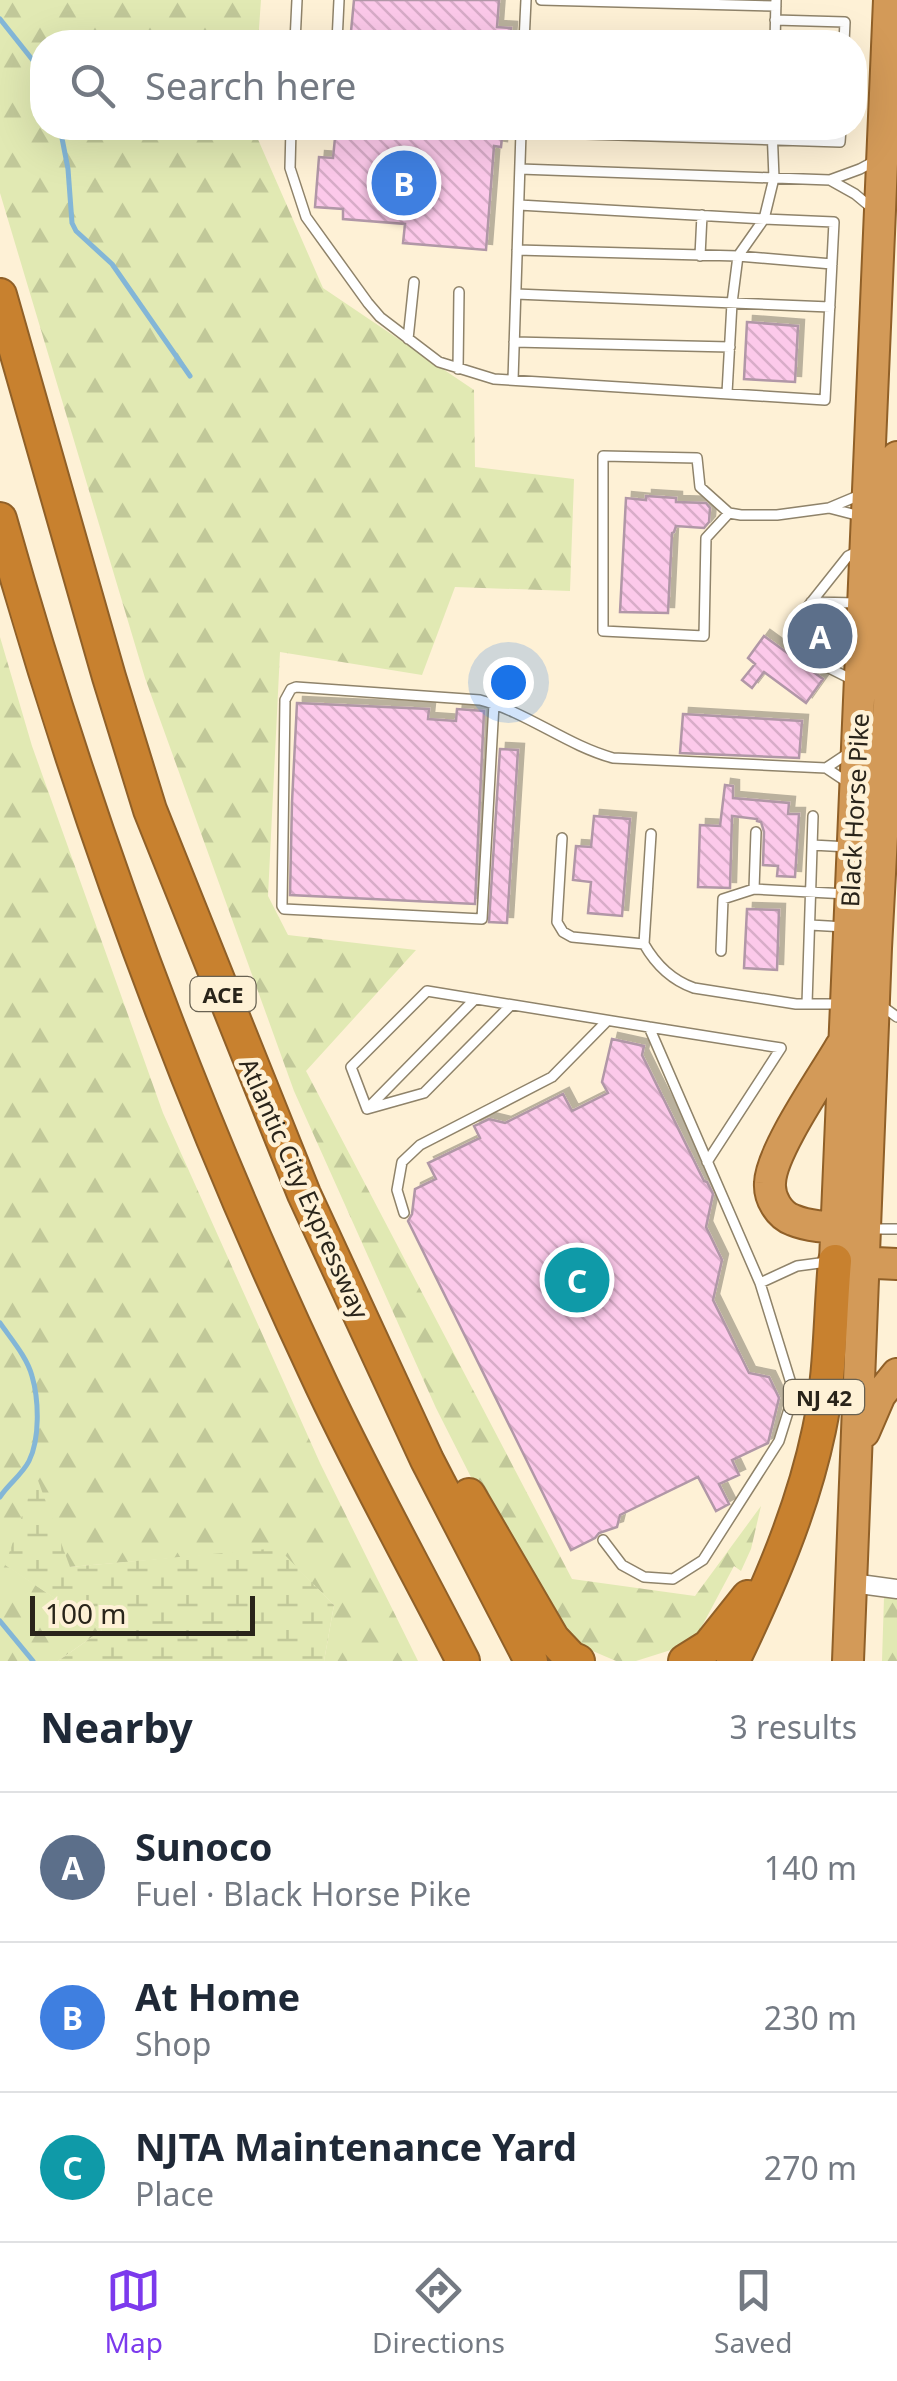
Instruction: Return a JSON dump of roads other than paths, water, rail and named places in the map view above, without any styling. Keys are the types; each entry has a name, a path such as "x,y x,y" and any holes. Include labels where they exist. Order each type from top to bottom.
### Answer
{"highway":[{"name":"Black Horse Pike","path":"848,1661 856,1449 848,1262 889,818 889,706 879,516 879,218 889,0"},
{"name":"Atlantic City Expressway","path":"0,295 150,810 304,1194 428,1460 530,1661"},
{"name":"Black Horse Pike","path":"872,1007 848,927 849,894 860,683 884,594 879,516 897,457"},
{"name":"ACE","path":"0,519 65,740 110,874 178,1052 316,1376 464,1661"},
{"name":"Black Horse Pike","path":"850,1228 842,1044 872,1007"},
{"path":"842,1044 776,1157 770,1183 772,1198 791,1220 850,1228"},
{"path":"304,1194 529,1602 553,1639 578,1661"},
{"path":"848,1262 897,1264"},
{"name":"NJ 42","path":"734,1661 792,1530 820,1426 848,1262"},
{"path":"856,1449 880,1395 897,1374"},
{"path":"685,1661 709,1646 726,1626 792,1530"},
{"path":"410,1558 451,1661"}],"street":[{"path":"852,1583 897,1589"}],"lane":[{"path":"295,30 297,0"},
{"path":"338,30 340,0"},
{"path":"525,30 526,0"},
{"path":"541,0 776,3 776,30"},
{"path":"776,20 845,22 845,30"},
{"path":"291,140 290,168 306,217 368,304 438,362 494,379 826,400 834,222 519,205"},
{"path":"512,380 521,140"},
{"path":"727,393 738,256 764,218 774,178 772,140 840,140"},
{"path":"520,168 830,180 860,170 881,157"},
{"path":"830,180 868,203 879,218"},
{"path":"700,256 702,215"},
{"path":"517,250 738,256 832,264"},
{"path":"408,340 414,282"},
{"path":"458,292 458,369"},
{"path":"516,294 830,306"},
{"path":"514,342 730,347"},
{"path":"729,513 706,538 704,636 603,631 604,456 696,458 700,487 729,513 742,516 777,516 829,508 879,516"},
{"path":"829,508 879,516"},
{"path":"860,683 802,656 793,643 792,632 879,516"},
{"path":"811,602 884,594"},
{"path":"494,704 482,919 284,909 286,700 296,687 480,700 494,704 593,752 613,758 826,768 854,787"},
{"path":"826,768 856,747"},
{"path":"806,1004 813,816"},
{"path":"754,889 756,832"},
{"path":"652,834 644,944 652,958 680,983 806,1004 872,1007"},
{"path":"562,838 557,922 562,932 572,937 644,944"},
{"path":"812,846 852,847"},
{"path":"722,950 723,900 754,889 849,894"},
{"path":"810,925 848,927"},
{"path":"367,1108 351,1067 426,991 780,1048 707,1162"},
{"path":"367,1108 476,999"},
{"path":"367,1108 424,1093 510,1005"},
{"path":"404,1213 397,1190 402,1162 420,1145 552,1077 607,1020"},
{"path":"604,1540 622,1565 644,1577 673,1579 703,1560 779,1441 794,1393 760,1284 649,1028"},
{"path":"850,1228 897,1229"},
{"path":"760,1284 796,1266 848,1262"}],"waterway":[{"path":"0,19 30,57"},
{"path":"62,140 76,231 112,264 190,376"},
{"path":"0,1323 30,1369 37,1419 29,1461 0,1497"},
{"path":"0,1621 33,1661"}],"place":[{"name":"At Home","path":"404,183"},
{"name":"Sunoco","path":"820,636"},
{"name":"NJTA Maintenance Yard","path":"577,1280"}]}
